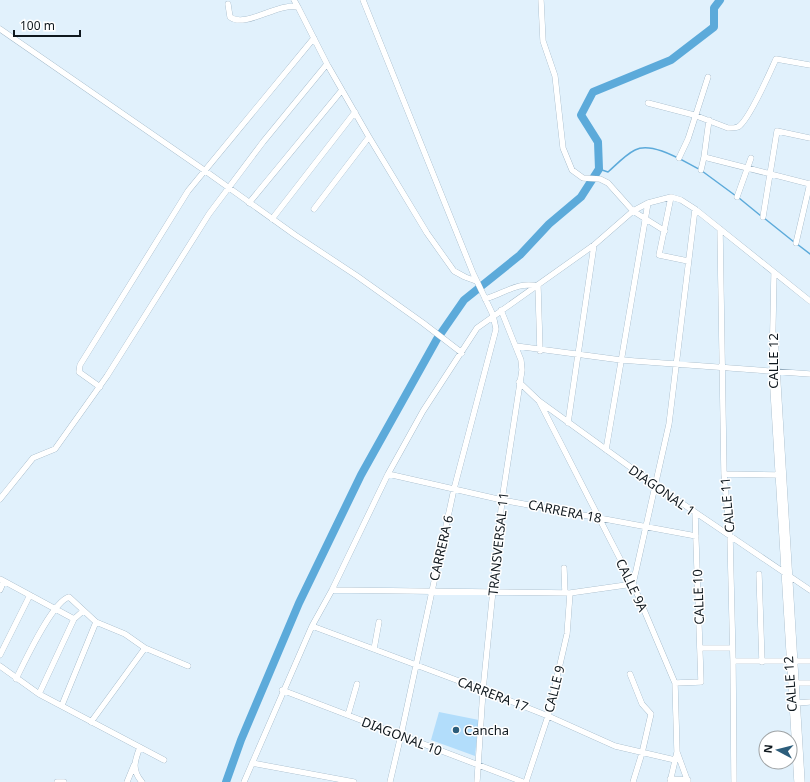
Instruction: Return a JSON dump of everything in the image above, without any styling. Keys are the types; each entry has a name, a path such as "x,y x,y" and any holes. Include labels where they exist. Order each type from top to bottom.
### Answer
{"street":[{"path":"294,0 327,64 427,233 454,271 476,281"},
{"path":"363,0 476,281 493,316"},
{"path":"541,0 543,41 555,76 563,148 567,159 577,175 583,178 600,179 604,181 633,211 665,231"},
{"path":"228,4 230,17 235,20 255,18 277,8 298,8"},
{"path":"0,29 423,323 462,353"},
{"path":"100,387 79,372 80,365 188,191 314,38"},
{"path":"648,103 694,115 728,128 738,127 760,94 776,58 810,65"},
{"path":"0,499 34,458 55,449 100,387 168,276 228,188 327,64"},
{"path":"679,158 688,139 694,115 708,77"},
{"path":"250,203 342,90"},
{"path":"272,219 355,112"},
{"path":"700,170 704,157 709,120"},
{"path":"763,217 777,131 810,138"},
{"path":"314,209 369,137"},
{"path":"704,157 810,183 796,243"},
{"path":"737,197 748,168 750,158"},
{"path":"671,197 659,255 688,261"},
{"path":"244,782 282,690 312,626 332,590 388,474 423,411 477,328 501,310 538,286 594,244 633,211 648,203 671,197 681,200 695,209 810,301"},
{"path":"606,450 648,203"},
{"path":"332,590 568,593 633,584 669,424 695,209"},
{"name":"CALLE 11","path":"720,229 724,474 730,536 734,782"},
{"path":"568,423 594,244"},
{"name":"CALLE 12","path":"774,273 774,325 771,343 775,372 783,571 792,661 796,683 797,703 795,719 802,782"},
{"path":"484,300 498,296 516,286 523,284 538,286"},
{"path":"538,286 540,350"},
{"name":"TRANSVERSAL 11","path":"477,782 502,500 522,370 521,360 501,310"},
{"name":"CARRERA 6","path":"390,782 402,736 431,591 454,489 496,329 493,316"},
{"path":"516,346 621,360 810,374"},
{"name":"DIAGONAL 1","path":"519,382 538,401 568,423 695,513 810,590"},
{"name":"CALLE 9A","path":"538,401 633,584 675,683 677,752 670,781"},
{"name":"CARRERA 18","path":"388,474 502,500 696,536"},
{"path":"724,474 780,475"},
{"name":"CALLE 12","path":"780,475 790,576 797,782"},
{"name":"CALLE 10","path":"675,683 701,682 695,513"},
{"name":"CALLE 9","path":"526,782 548,716 567,634 568,593 564,568"},
{"path":"759,574 762,662"},
{"path":"0,590 2,580 53,609 74,619"},
{"path":"0,654 30,595"},
{"path":"16,679 53,609 64,598 69,597 96,622 125,634 145,648 188,666"},
{"path":"39,694 74,619 83,611"},
{"path":"62,705 96,622"},
{"path":"374,649 379,622"},
{"name":"CARRERA 17","path":"312,626 484,690 548,716 615,746 675,760"},
{"path":"91,722 145,648"},
{"path":"700,648 732,648"},
{"path":"733,662 810,661"},
{"path":"0,666 16,679 39,694 164,760"},
{"path":"630,674 642,704 651,714 642,753 633,782"},
{"path":"796,683 810,683"},
{"path":"348,715 357,684"},
{"name":"DIAGONAL 10","path":"282,690 523,782"},
{"path":"797,703 810,702"},
{"path":"127,782 140,747"},
{"path":"670,781 688,781 677,752"},
{"path":"252,763 354,782"},
{"path":"134,765 137,777 142,782"},
{"path":"57,782 64,782"}],"shaded area":[{"name":"Cancha","path":"439,712 479,720 475,756 431,740"}],"waterway":[{"path":"226,782 241,740 299,603 361,475 437,339 464,300 520,255 549,224 581,197 599,169 598,142 581,115 593,92 671,60 714,27 714,8 720,0"},
{"path":"599,169 608,172 635,150 642,148 659,150 699,169"},
{"path":"702,171 736,196"},
{"path":"739,198 761,216"},
{"path":"764,218 794,242"},
{"path":"797,244 810,254"}],"place":[{"name":"Cancha","path":"456,730"}]}
